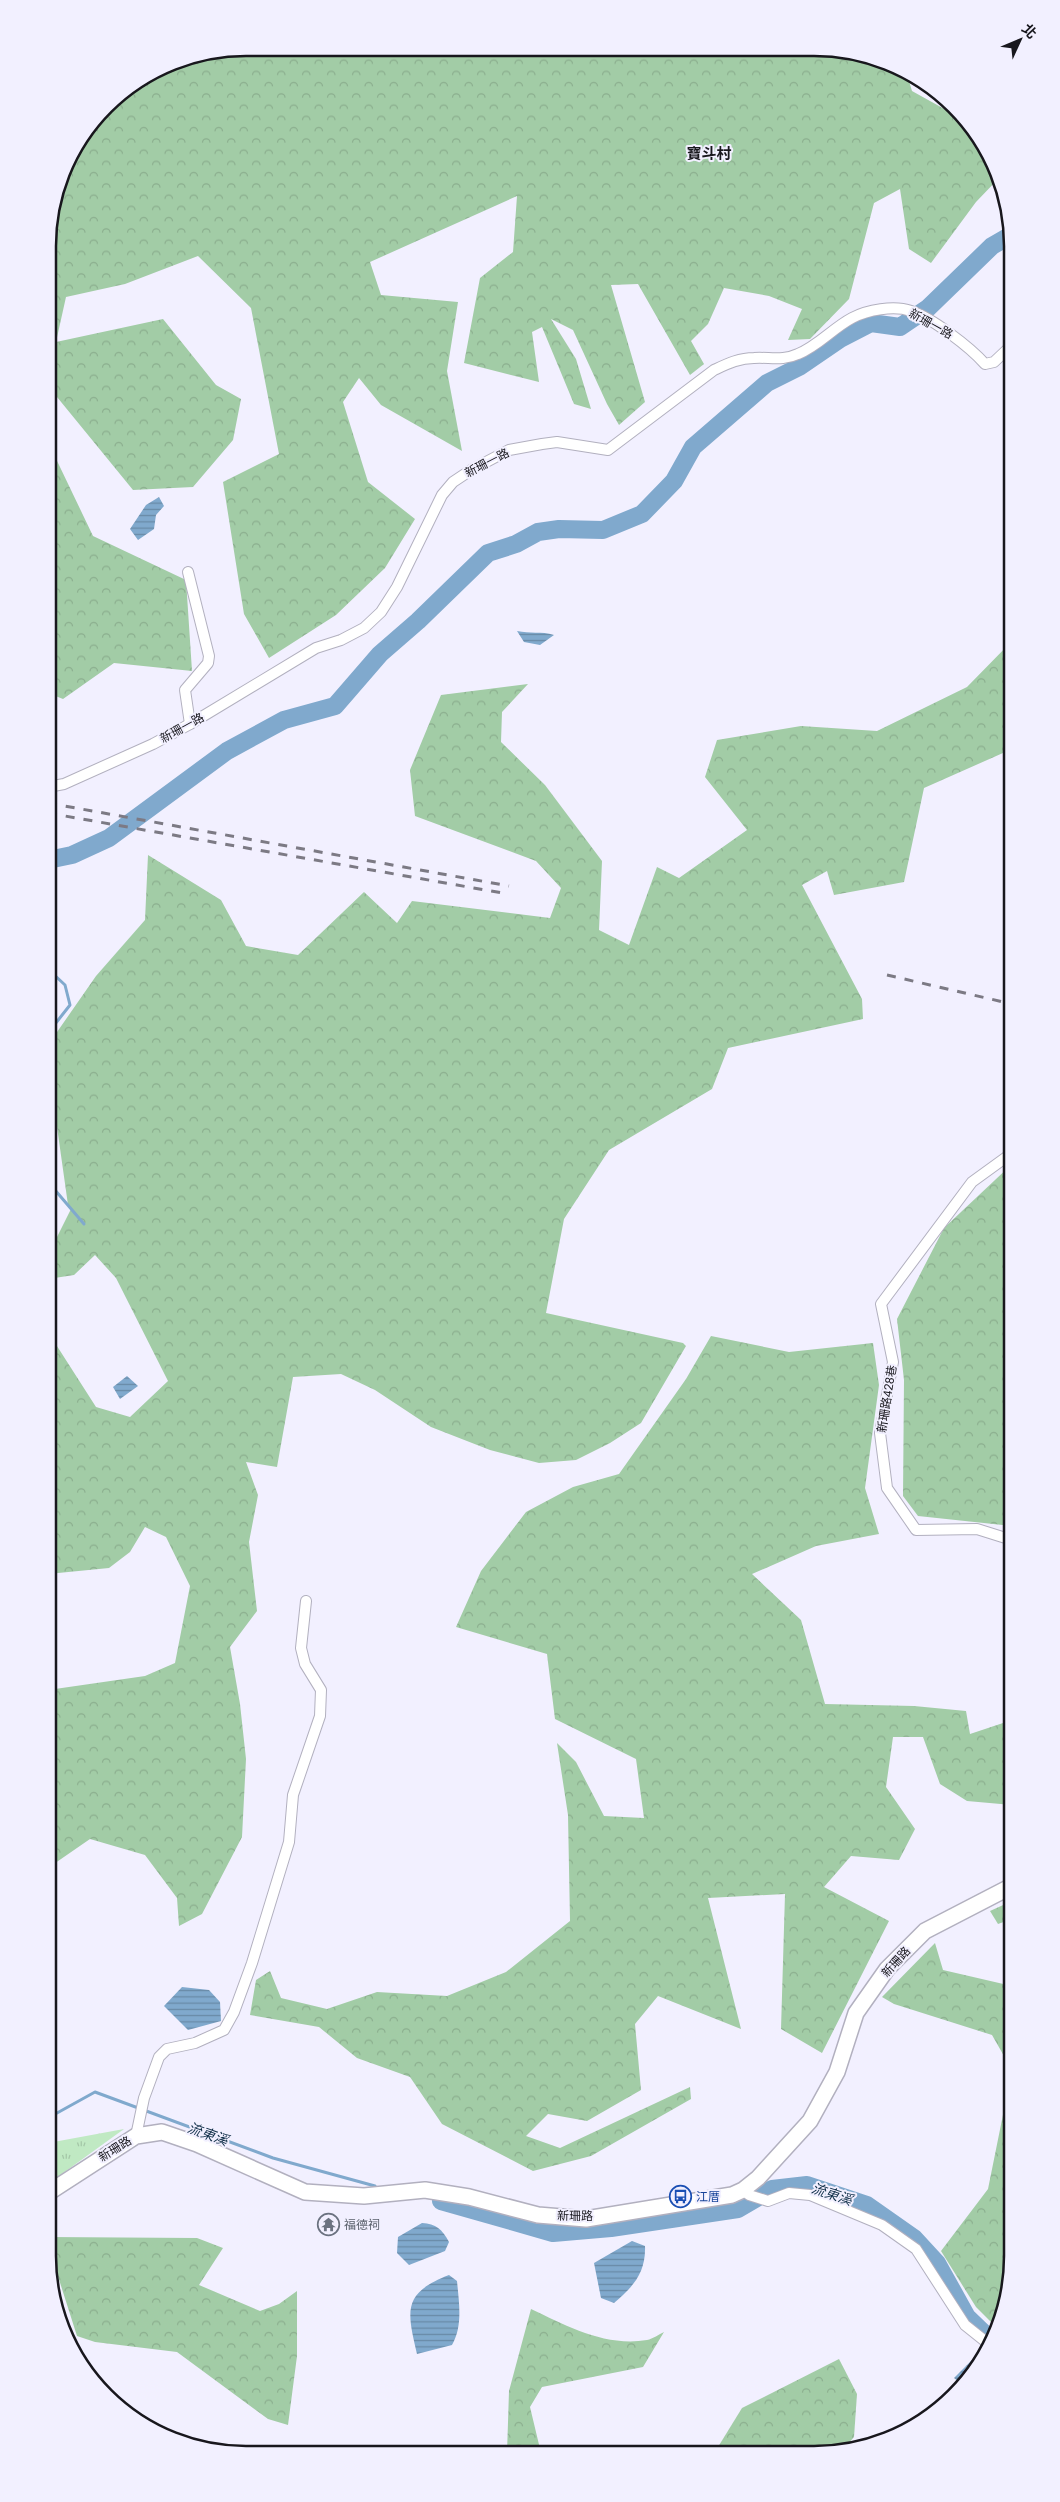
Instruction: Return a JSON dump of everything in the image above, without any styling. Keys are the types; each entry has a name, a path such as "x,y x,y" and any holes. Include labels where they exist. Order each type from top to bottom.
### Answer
{"street":[{"name":"新珊一路","path":"56,786 103,768 190,724 309,652 364,628 381,612 397,587 442,495 453,482 509,450 557,442 608,450 699,381 734,360 752,358 782,359 813,346 851,318 865,313 896,309 911,311 962,342 985,364 994,362 1004,353"},
{"path":"188,572 209,656 208,663 185,690 190,724"},
{"name":"新珊路428巷","path":"1004,1159 972,1182 881,1304 893,1362 880,1433 887,1488 916,1530 977,1529 1004,1537"},
{"path":"137,2129 144,2098 159,2057 167,2050 194,2043 224,2030 234,2012 252,1963 289,1842 293,1794 320,1716 321,1690 305,1664 301,1648 306,1600"},
{"name":"新珊路","path":"56,2187 137,2129 162,2132 196,2144 306,2192 364,2196 425,2190 469,2196 538,2215 586,2219 746,2193 810,2121 837,2072 856,2013 887,1969 925,1931 1004,1890"},
{"path":"746,2193 768,2201 789,2193 810,2195 882,2225 916,2250 964,2325 984,2340"}],"green space":[{"path":"246,56 814,56 839,58 875,66 898,76 909,82 912,91 946,110 972,140 993,184 976,202 931,263 909,249 900,189 874,203 849,299 810,339 788,340 802,309 769,296 724,288 708,324 691,341 704,364 690,375 638,284 611,285 645,402 619,425 607,404 573,330 551,319 576,359 591,409 574,404 542,327 532,332 539,382 464,363 480,278 513,252 517,196 370,262 381,295 458,302 447,371 462,451 381,405 359,378 343,402 368,482 415,519 385,568 336,615 269,658 244,614 223,482 279,454 251,308 198,256 125,284 66,297 56,342 56,246 58,221 66,185 88,140 121,103 140,88 185,66 221,58"},
{"path":"163,319 216,385 241,399 233,440 193,487 133,490 56,396 56,342"},
{"path":"56,459 93,536 186,580 192,671 114,663 63,699 56,696"},
{"path":"1004,649 1004,753 924,788 904,882 834,895 827,871 802,885 862,999 863,1019 728,1048 712,1089 609,1150 564,1219 546,1313 683,1343 686,1346 641,1423 610,1443 576,1460 539,1463 490,1450 431,1427 375,1390 341,1374 293,1377 277,1467 246,1462 258,1495 249,1542 257,1611 230,1647 240,1704 246,1759 242,1837 202,1914 179,1926 177,1898 145,1855 90,1839 56,1862 56,1689 145,1676 175,1663 190,1586 166,1537 145,1527 130,1552 109,1568 56,1573 56,1344 96,1407 130,1417 168,1381 116,1278 95,1255 74,1275 56,1278 56,1239 71,1209 68,1205 56,1120 56,1034 96,976 145,920 148,855 221,900 246,946 298,955 364,892 397,923 412,901 550,918 561,888 536,861 415,816 410,770 441,695 528,684 502,712 501,742 545,785 602,861 599,930 629,945 657,867 679,878 747,830 705,777 717,740 801,726 877,731 967,687"},
{"path":"1004,1172 1004,1525 918,1516 903,1496 904,1380 897,1319 944,1228"},
{"path":"711,1336 789,1352 873,1343 879,1385 865,1488 879,1534 816,1546 752,1574 801,1620 825,1704 914,1706 966,1711 970,1734 1004,1723 1004,1804 967,1801 940,1784 923,1737 893,1737 886,1787 915,1829 899,1860 851,1856 824,1887 889,1921 822,2053 781,2029 785,1894 708,1898 741,2029 658,1996 635,2024 641,2090 587,2121 548,2114 526,2136 560,2148 690,2087 691,2099 591,2156 533,2171 442,2124 410,2077 357,2058 319,2027 250,2015 256,1980 270,1971 281,1998 327,2009 377,1992 447,1996 506,1972 570,1921 568,1815 557,1743 576,1762 604,1816 644,1818 636,1759 555,1719 547,1654 456,1627 481,1571 526,1512 573,1487 619,1474 686,1379"},
{"path":"1004,1905 1004,1922 998,1924 990,1911"},
{"path":"935,1943 943,1970 1004,1984 1004,2056 992,2035 894,2004 882,1997"},
{"path":"1004,2110 1004,2256 1000,2293 992,2323 976,2307 941,2251 988,2189"},
{"path":"124,2129 56,2178 56,2142"},
{"path":"56,2237 197,2238 223,2248 199,2285 260,2311 279,2304 297,2291 297,2356 288,2425 268,2419 177,2352 95,2342 77,2336 57,2275"},
{"path":"531,2309 572,2328 601,2338 631,2341 647,2340 664,2332 643,2367 542,2387 530,2407 539,2446 507,2446 509,2391"},
{"path":"839,2359 857,2394 854,2437 850,2442 839,2444 814,2446 719,2446 742,2408"}],"water":[{"path":"159,497 164,506 156,515 154,529 138,540 130,529 146,505"},
{"path":"517,631 554,635 540,645 524,642"},
{"path":"127,1376 138,1386 120,1399 113,1387"},
{"path":"182,1987 209,1990 220,2002 221,2021 188,2030 164,2006"},
{"path":"422,2223 438,2228 449,2242 445,2251 409,2265 397,2253 398,2237"},
{"path":"632,2241 645,2246 645,2256 641,2272 627,2291 614,2303 601,2298 594,2263"},
{"path":"449,2275 457,2281 459,2298 459,2322 455,2338 452,2345 417,2354 411,2326 410,2315 412,2305 423,2289"},
{"path":"974,2358 957,2381 954,2378"}],"waterway":[{"path":"56,858 72,855 109,838 227,751 284,720 335,706 380,654 418,621 488,553 516,544 538,532 559,529 603,530 642,514 674,481 693,447 767,383 799,367 840,339 871,323 900,327 928,308 992,246 1003,239"},
{"path":"56,977 65,985 70,1005 56,1023"},
{"path":"56,1191 84,1224"},
{"name":"流東溪","path":"56,2114 95,2092 273,2158 375,2186"},
{"name":"流東溪","path":"441,2201 553,2233 611,2228 738,2209 772,2189 807,2185 867,2205 914,2238 937,2263 967,2317 986,2335"}],"railway":[{"path":"56,804 509,886"},
{"path":"56,814 508,894"},
{"path":"887,975 1004,1002"}],"place":[{"name":"江厝","path":"680,2197"},
{"name":"福德祠","path":"328,2225"}],"district":[{"name":"寶斗村","path":"709,154"}]}
